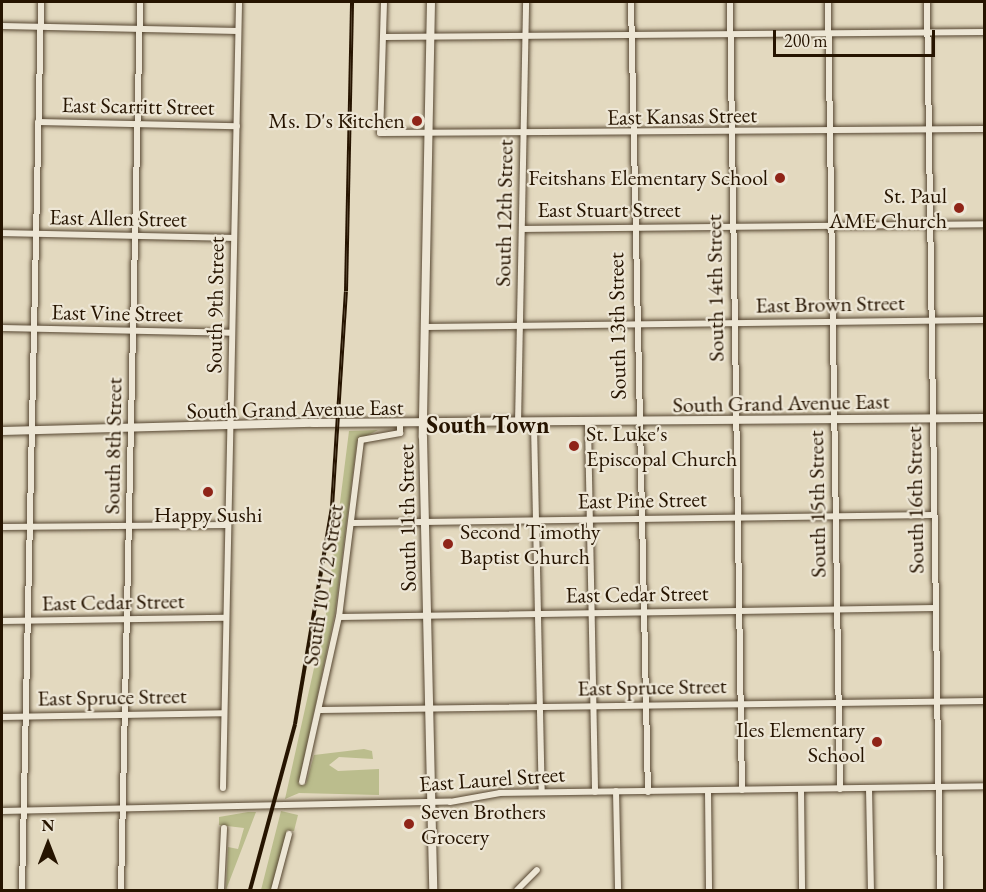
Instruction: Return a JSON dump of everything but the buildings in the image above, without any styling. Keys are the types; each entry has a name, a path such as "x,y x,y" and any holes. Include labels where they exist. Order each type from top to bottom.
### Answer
{"main road":[{"name":"South 11th Street","path":"431,2 423,425 433,891"},
{"name":"South Grand Avenue East","path":"2,431 984,418"}],"street":[{"path":"22,891 41,2"},
{"name":"South 8th Street","path":"121,891 140,2"},
{"name":"South 9th Street","path":"223,788 239,2"},
{"path":"384,2 384,37 526,38 984,32"},
{"name":"South 12th Street","path":"518,425 526,2"},
{"name":"South 13th Street","path":"631,2 636,417 641,423 648,792"},
{"name":"South 14th Street","path":"730,2 734,422 742,790"},
{"name":"South 15th Street","path":"828,2 840,789"},
{"name":"South 16th Street","path":"927,2 931,419 940,891"},
{"path":"2,26 238,31"},
{"name":"East Kansas Street","path":"384,37 380,133 524,136 984,129"},
{"name":"East Scarritt Street","path":"38,122 237,126"},
{"name":"East Stuart Street","path":"522,229 984,224"},
{"name":"East Allen Street","path":"2,233 234,238"},
{"name":"East Brown Street","path":"425,327 984,320"},
{"name":"East Vine Street","path":"2,328 232,333"},
{"path":"588,424 595,792"},
{"name":"South 10 1/2 Street","path":"302,782 320,710 339,616 361,440 400,433 400,425"},
{"path":"534,425 542,792"},
{"name":"East Pine Street","path":"352,523 933,515"},
{"path":"2,527 228,525"},
{"name":"East Cedar Street","path":"339,616 935,608"},
{"name":"East Cedar Street","path":"2,621 226,618"},
{"name":"East Spruce Street","path":"320,710 984,701"},
{"name":"East Spruce Street","path":"2,717 224,713"},
{"name":"East Laurel Street","path":"2,811 431,802 542,792 984,786"},
{"path":"869,788 871,891"},
{"path":"801,790 802,891"},
{"path":"616,791 618,891"},
{"path":"708,791 709,891"},
{"path":"221,891 224,828"},
{"path":"274,891 289,834"},
{"path":"517,891 537,870"}],"green space":[{"path":"378,430 357,441 335,613 299,782 306,784 314,755 364,749 372,751 373,759 339,757 329,765 338,771 379,769 379,795 299,793 285,799 326,614 349,431"},
{"path":"281,811 298,815 294,831 287,830 271,890 261,890"},
{"path":"256,812 226,890 228,847 238,849 244,828 219,825 219,817"}],"railway":[{"path":"250,890 295,724 332,507 346,291 352,2"}],"place":[{"name":"Ms. D's Kitchen","path":"417,121"},
{"name":"Feitshans Elementary School","path":"780,178"},
{"name":"St. Paul AME Church","path":"959,208"},
{"name":"St. Luke's Episcopal Church","path":"574,446"},
{"name":"Happy Sushi","path":"208,492"},
{"name":"Second Timothy Baptist Church","path":"448,544"},
{"name":"Iles Elementary School","path":"877,742"},
{"name":"Seven Brothers Grocery","path":"409,824"}],"district":[{"name":"South Town","path":"488,425"}]}
